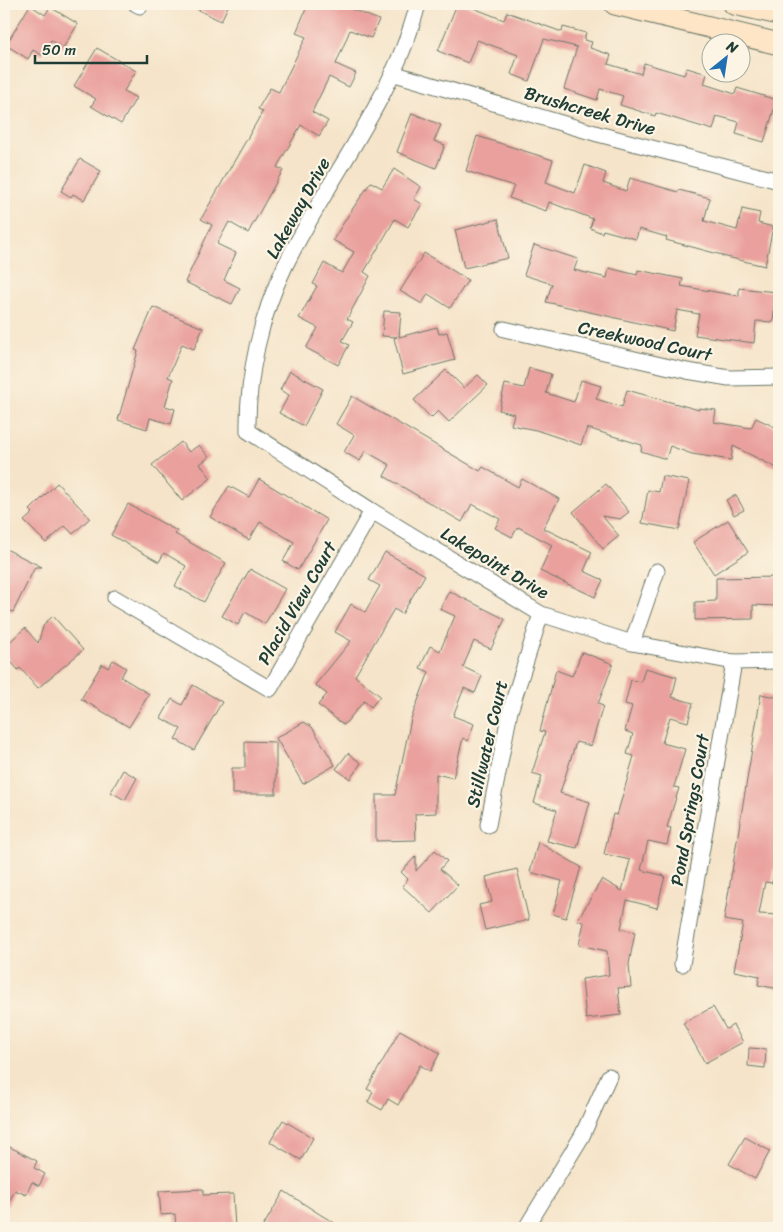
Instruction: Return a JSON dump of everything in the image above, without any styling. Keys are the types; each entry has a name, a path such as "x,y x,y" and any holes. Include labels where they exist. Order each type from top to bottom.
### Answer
{"main road":[{"path":"615,4 779,44"},
{"path":"734,4 779,14"}],"street":[{"name":"Lakeway Drive","path":"248,431 248,402 254,367 266,317 284,267 320,202 357,143 392,73 418,7"},
{"name":"Brushcreek Drive","path":"392,73 598,134 779,181"},
{"name":"Creekwood Court","path":"504,329 687,371 729,378 779,377"},
{"name":"Lakepoint Drive","path":"248,431 372,511 541,614 632,642 734,662 779,661"},
{"name":"Placid View Court","path":"116,598 270,689 372,511"},
{"path":"632,642 657,571"},
{"name":"Stillwater Court","path":"488,824 510,711 541,614"},
{"name":"Pond Springs Court","path":"682,964 734,662"},
{"path":"526,1228 582,1136 609,1076"}],"building":[{"path":"186,4 229,4 221,21"},
{"path":"308,4 339,4 379,20 371,38 350,30 336,64 356,73 349,87 329,77 312,112 328,121 319,136 301,125 277,167 283,170 248,233 229,222 217,244 236,253 224,280 240,288 232,304 185,282 212,225 201,219 263,111 258,109 270,88 279,92 306,37 296,33"},
{"path":"457,4 463,4 504,20 507,12 562,32 563,27 586,33 584,40 592,42 590,48 611,55 608,64 641,74 644,63 684,75 687,68 700,72 700,82 705,82 704,84 735,94 737,88 777,100 764,142 736,134 739,122 717,116 713,130 656,113 655,116 620,105 623,96 600,89 597,100 564,89 577,47 544,39 529,81 511,74 518,55 477,40 468,63 438,51"},
{"path":"30,5 45,15 50,7 78,24 63,48 51,40 42,55 33,50 28,59 6,45"},
{"path":"97,48 136,71 124,91 136,98 121,124 91,106 96,99 74,86"},
{"path":"412,113 441,125 434,141 445,145 436,168 397,152"},
{"path":"477,136 553,160 546,182 575,193 585,165 606,173 603,183 626,191 630,178 678,192 679,190 710,198 704,221 737,230 742,209 760,213 758,223 773,227 765,266 666,240 667,237 639,229 636,239 603,230 602,233 590,228 593,219 549,202 546,211 509,198 514,186 466,171"},
{"path":"80,159 101,171 84,200 73,194 71,197 61,191"},
{"path":"394,169 421,187 414,199 422,204 408,227 395,219 364,272 370,276 347,319 353,322 342,341 349,345 338,365 306,348 318,328 299,318 317,286 313,284 324,263 342,273 354,252 333,240 349,214 371,182 382,188"},
{"path":"498,219 508,258 464,268 455,230"},
{"path":"534,245 578,259 574,270 607,278 609,268 637,275 638,270 683,279 681,286 739,296 739,288 776,292 773,322 756,321 754,343 695,335 699,314 677,310 673,331 546,302 552,284 524,275"},
{"path":"424,253 468,280 450,308 428,294 422,304 400,291"},
{"path":"153,307 203,328 194,349 182,344 168,377 173,379 165,406 175,409 171,424 150,418 147,429 118,420 138,351 135,350"},
{"path":"384,311 401,312 399,337 437,327 439,334 447,332 455,360 403,374 394,338 397,337 382,336"},
{"path":"529,368 551,374 546,393 574,402 581,380 601,386 596,399 622,407 627,390 699,410 699,408 716,410 714,422 751,428 756,418 779,429 779,469 733,446 731,460 692,454 670,446 666,459 641,451 642,445 587,428 581,445 536,430 511,425 514,414 499,410 505,384 524,388"},
{"path":"446,370 464,388 478,375 488,385 449,422 438,411 431,418 414,400"},
{"path":"290,371 323,389 304,426 279,413 289,395 280,390"},
{"path":"352,396 480,471 483,467 518,487 522,479 559,499 543,528 592,552 584,571 603,580 595,597 540,571 552,545 518,527 512,537 495,528 500,519 472,504 462,522 384,476 390,465 365,451 360,461 344,452 354,435 336,424"},
{"path":"181,442 189,452 199,445 209,457 200,464 211,478 182,501 152,465"},
{"path":"662,476 689,481 679,530 642,523 648,490 659,492"},
{"path":"259,479 327,520 298,570 283,561 294,542 260,522 249,540 210,517 229,486 249,497"},
{"path":"57,483 90,518 73,534 65,526 46,543 24,521 33,513 30,510"},
{"path":"606,484 629,512 620,519 602,516 619,536 603,549 573,512"},
{"path":"736,495 744,510 734,515 726,500"},
{"path":"128,504 177,531 175,534 226,563 204,602 175,586 186,566 164,553 159,562 111,535"},
{"path":"728,520 748,552 714,574 693,542"},
{"path":"4,548 42,567 35,567 13,612 4,608"},
{"path":"385,552 425,575 402,614 394,609 355,676 380,696 371,707 364,701 344,725 318,705 327,694 315,685 351,641 335,632 351,604 365,612 380,586 369,580"},
{"path":"250,569 285,589 265,624 245,612 238,625 222,616"},
{"path":"779,577 779,606 753,605 753,619 695,620 695,602 716,601 716,578"},
{"path":"449,591 505,619 491,649 474,641 463,667 482,676 475,693 464,688 453,716 474,724 468,741 463,738 453,778 436,774 436,813 415,814 416,840 376,841 376,795 395,795 411,719 429,672 420,668 430,646 440,651 455,616 440,609"},
{"path":"53,616 83,650 38,688 20,668 18,670 4,653 4,647 25,628 38,643 44,624"},
{"path":"582,652 613,664 598,704 603,706 591,746 576,742 560,793 590,802 577,848 547,841 557,810 534,803 542,776 532,773 545,732 540,731 556,670 572,676"},
{"path":"113,660 126,668 121,677 149,694 129,727 81,699 102,664 108,668"},
{"path":"645,668 677,677 672,697 693,703 688,722 670,717 662,743 685,749 674,787 679,788 667,827 671,828 667,845 648,841 641,870 665,876 657,908 627,900 621,929 635,932 629,964 631,987 618,988 621,1015 586,1019 582,979 609,975 607,951 579,945 584,922 577,921 602,879 622,891 630,860 604,854 613,814 617,815 634,756 627,754 633,734 625,731 632,706 625,704 631,680 641,682"},
{"path":"193,685 222,702 194,750 175,739 181,729 161,718 172,699 182,705"},
{"path":"761,694 779,698 779,845 772,883 765,882 759,914 779,915 779,989 758,985 760,976 734,971 743,923 724,920"},
{"path":"304,722 312,727 335,765 303,784 276,738"},
{"path":"245,741 276,742 276,794 232,794 232,768 245,768"},
{"path":"348,753 361,763 350,779 336,769"},
{"path":"123,770 137,778 125,800 111,792"},
{"path":"538,842 581,867 566,918 553,914 562,881 530,872"},
{"path":"435,850 447,861 440,869 458,885 432,913 402,886 408,879 401,872 416,856 416,871"},
{"path":"517,869 529,920 485,930 479,905 492,902 486,877"},
{"path":"713,1007 726,1029 733,1025 743,1042 705,1063 683,1023"},
{"path":"400,1030 440,1053 430,1071 420,1065 398,1105 388,1099 382,1110 368,1102 373,1092 367,1089"},
{"path":"749,1048 766,1049 765,1068 748,1066"},
{"path":"283,1120 313,1138 301,1160 270,1142"},
{"path":"745,1137 770,1151 755,1179 729,1164"},
{"path":"4,1144 37,1161 34,1168 45,1174 39,1186 32,1182 26,1195 15,1190 4,1212"},
{"path":"203,1189 203,1195 233,1194 235,1228 176,1228 175,1214 161,1215 159,1191"},
{"path":"284,1191 321,1215 343,1228 262,1228"}]}
